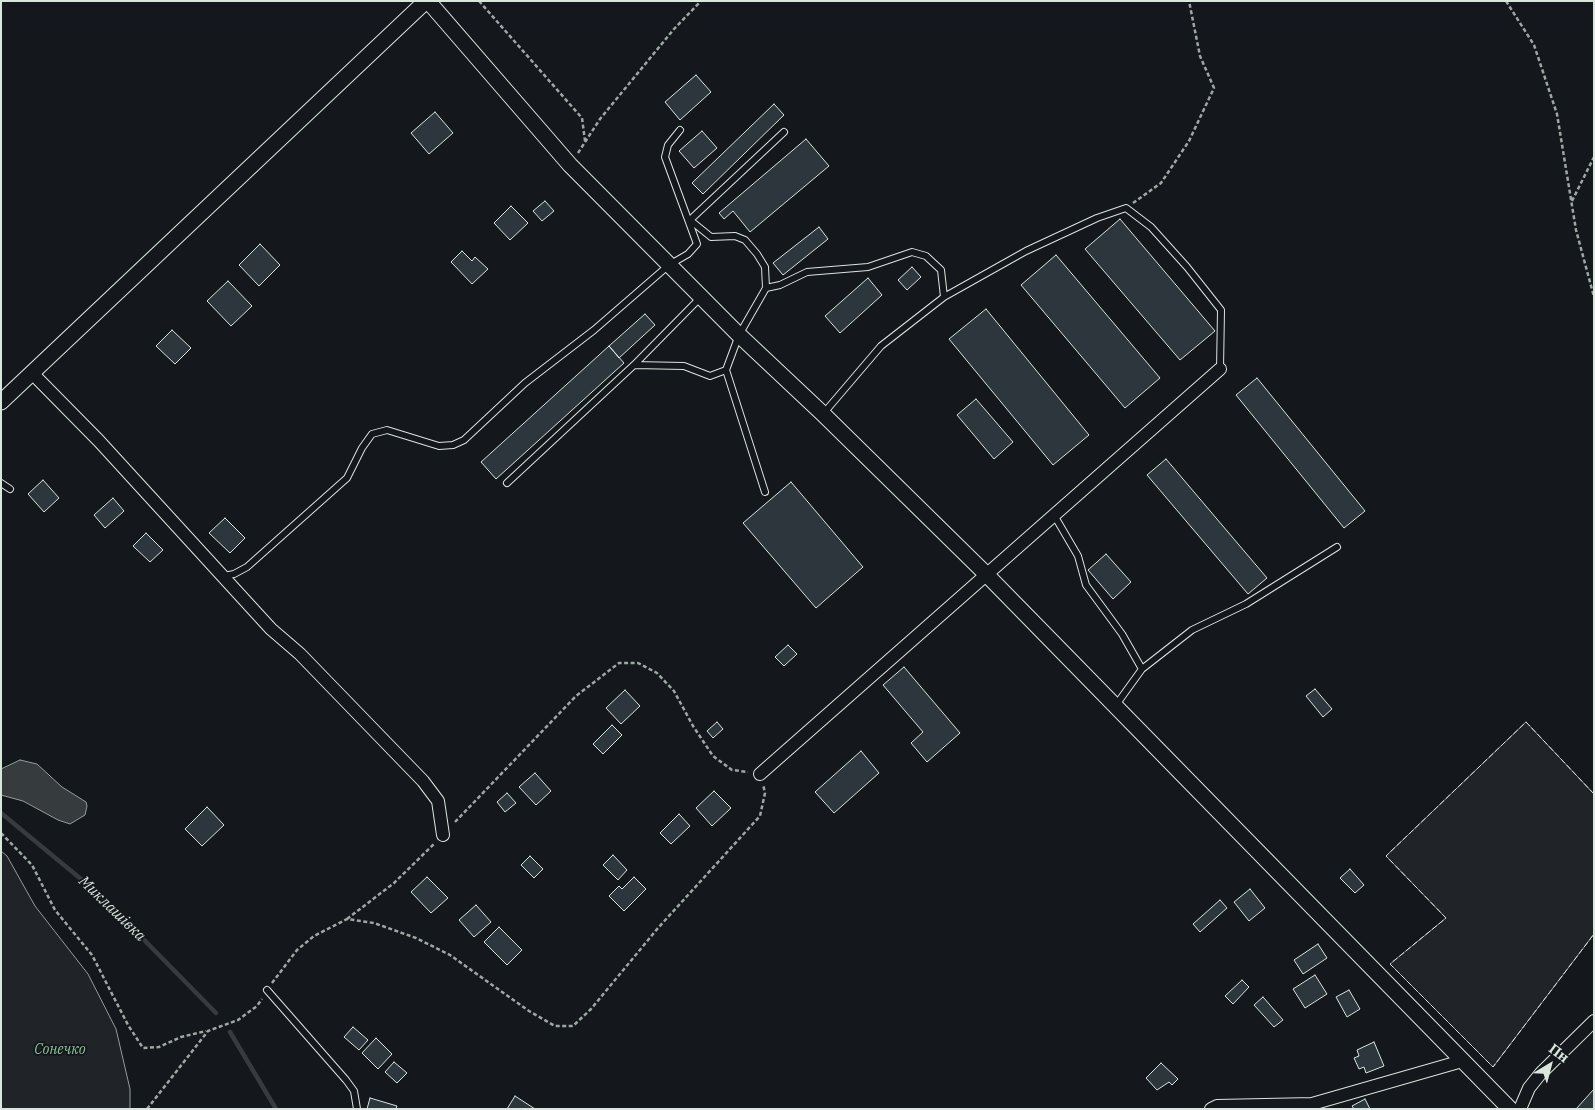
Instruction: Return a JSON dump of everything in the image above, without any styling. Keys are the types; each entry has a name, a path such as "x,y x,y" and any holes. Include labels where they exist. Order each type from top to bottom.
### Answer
{"street":[{"path":"1,402 427,1 570,165 739,335 823,414 986,574 1510,1109"},
{"path":"760,774 1220,369"},
{"path":"32,373 99,441 167,518 224,576 270,629 300,654 422,781 438,801 443,835"},
{"path":"1520,1109 1529,1088 1594,1021"},
{"path":"1211,1109 1218,1106 1312,1104 1462,1061"}],"lane":[{"path":"224,576 234,574 247,567 347,478 362,448 372,434 387,430 439,446 453,445 464,440 525,383 594,330 669,265 688,254 697,244 690,220 665,157 668,145 680,130"},
{"path":"690,220 784,132"},
{"path":"823,414 881,346 944,297 1026,251 1098,218 1126,208 1152,226 1222,310 1220,369"},
{"path":"690,220 711,237 735,236 745,240 765,267 766,288 739,335 726,370 765,492"},
{"path":"766,288 780,286 807,272 868,267 912,252 926,256 941,270 944,297"},
{"path":"507,483 634,365 701,297"},
{"path":"634,365 684,366 710,376 726,370"},
{"path":"1,483 10,489"},
{"path":"1054,514 1078,556 1086,585 1122,634 1142,669"},
{"path":"1115,706 1142,669 1192,630 1246,604 1336,547"},
{"path":"267,990 346,1080 354,1091 357,1109"}],"path":[{"path":"479,1 582,118 586,142"},
{"path":"570,165 606,111 674,29 701,1"},
{"path":"1126,208 1161,183 1189,141 1214,88 1200,56 1189,1"},
{"path":"1506,1 1534,45 1557,114 1576,230 1594,296"},
{"path":"1572,203 1594,157"},
{"path":"1,833 32,865 55,910 92,955 128,1025 143,1048 159,1047 181,1037 238,1020 258,1006 267,990 297,950 314,936 348,919 394,883 443,835 576,696 619,663 638,663 657,673 674,691 693,726 714,756 732,770 760,774 765,793 760,816 658,928 591,1009 573,1026 555,1026 529,1011 450,955 416,938 374,923 348,919"},
{"path":"147,1109 208,1030"}],"green space":[{"path":"1526,722 1594,794 1594,934 1493,1067 1390,964 1446,918 1386,856"},
{"name":"Сонечко","path":"1,851 7,856 35,906 88,974 116,1029 130,1089 130,1109 1,1109"}],"shaded area":[{"path":"20,760 37,764 62,787 86,802 85,815 70,824 58,820 23,801 1,795 1,769"}],"building":[{"path":"696,75 711,92 680,120 665,102"},
{"path":"774,104 784,115 703,194 692,183"},
{"path":"435,112 453,133 429,154 411,133"},
{"path":"702,131 717,148 694,168 679,151"},
{"path":"806,139 829,166 750,232 733,211 724,219 719,213"},
{"path":"545,201 554,211 542,221 533,211"},
{"path":"511,206 528,223 510,240 494,223"},
{"path":"1120,219 1215,331 1180,360 1085,249"},
{"path":"819,227 828,239 783,275 773,263"},
{"path":"260,244 280,265 259,286 239,265"},
{"path":"462,251 472,261 475,257 488,269 472,284 451,262"},
{"path":"1056,255 1160,378 1125,408 1021,285"},
{"path":"912,267 921,277 907,290 898,280"},
{"path":"868,278 882,295 840,333 825,316"},
{"path":"228,281 252,306 231,326 207,301"},
{"path":"986,309 1089,435 1053,465 949,339"},
{"path":"645,314 655,325 619,358 609,346"},
{"path":"172,330 191,348 175,364 156,346"},
{"path":"609,346 624,363 496,479 481,462"},
{"path":"1257,378 1365,511 1344,528 1236,395"},
{"path":"976,399 1013,442 994,459 957,415"},
{"path":"1166,459 1267,578 1248,594 1147,475"},
{"path":"43,480 59,498 44,512 28,494"},
{"path":"791,482 863,567 816,608 743,523"},
{"path":"113,498 124,511 105,528 94,515"},
{"path":"225,518 245,538 230,553 209,533"},
{"path":"146,533 163,550 150,562 133,546"},
{"path":"1106,554 1131,582 1113,599 1088,570"},
{"path":"788,645 797,654 784,666 775,657"},
{"path":"904,667 960,733 927,762 911,743 923,732 883,685"},
{"path":"1315,689 1332,709 1323,717 1306,696"},
{"path":"625,690 640,706 621,724 606,708"},
{"path":"717,722 723,729 713,738 707,731"},
{"path":"612,725 622,735 603,754 593,744"},
{"path":"861,751 879,773 834,813 815,792"},
{"path":"535,773 551,791 536,805 519,787"},
{"path":"714,791 731,808 712,826 696,808"},
{"path":"507,793 516,803 505,812 497,802"},
{"path":"207,807 224,825 202,846 185,829"},
{"path":"679,814 690,826 671,844 660,833"},
{"path":"613,855 627,870 618,880 603,865"},
{"path":"530,856 543,869 534,878 521,865"},
{"path":"1350,869 1364,885 1355,893 1340,878"},
{"path":"427,877 448,898 431,913 411,892"},
{"path":"634,877 646,889 624,911 609,896 619,886 622,889"},
{"path":"1250,889 1265,908 1249,921 1234,902"},
{"path":"1220,900 1227,908 1200,932 1193,924"},
{"path":"476,905 491,922 474,937 459,920"},
{"path":"499,927 522,950 507,965 484,942"},
{"path":"1318,944 1327,958 1303,974 1294,960"},
{"path":"1315,975 1327,994 1305,1008 1293,989"},
{"path":"1242,980 1249,987 1233,1004 1225,996"},
{"path":"1349,990 1360,1009 1347,1017 1336,997"},
{"path":"1263,997 1283,1020 1274,1027 1254,1005"},
{"path":"353,1027 368,1040 359,1050 344,1037"},
{"path":"376,1038 392,1054 378,1069 362,1053"},
{"path":"1374,1042 1384,1066 1366,1073 1364,1067 1359,1069 1354,1058 1359,1056 1357,1050"},
{"path":"394,1062 407,1073 397,1083 385,1072"},
{"path":"1161,1063 1178,1079 1172,1085 1169,1082 1157,1090 1146,1078"},
{"path":"1594,1089 1594,1109 1576,1109"},
{"path":"515,1096 535,1109 507,1109"},
{"path":"370,1098 397,1106 396,1109 367,1109"},
{"path":"1365,1099 1370,1109 1354,1109 1352,1106"}],"waterway":[{"name":"Миклашівка","path":"1,813 99,894 216,1013"},
{"name":"Миклашівка","path":"230,1032 276,1109"}],"fence":[{"path":"1594,794 1526,722 1386,856 1446,918 1390,964 1493,1067 1594,934"}]}
